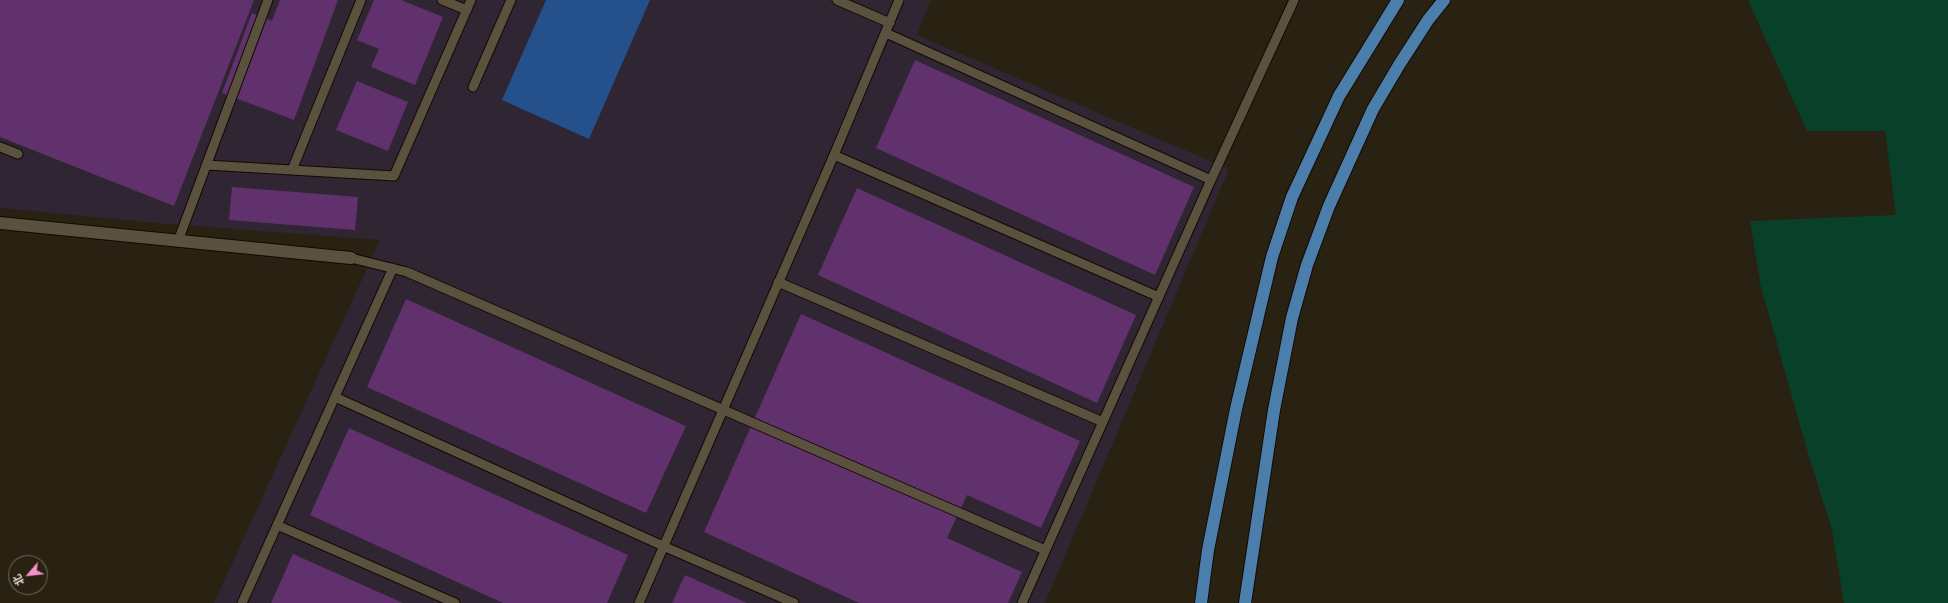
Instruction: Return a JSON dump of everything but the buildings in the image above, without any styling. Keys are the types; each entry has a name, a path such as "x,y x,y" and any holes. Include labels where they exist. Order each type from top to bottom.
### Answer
{"main road":[{"path":"1201,603 1208,550 1234,417 1272,257 1292,197 1339,96 1398,0"},
{"path":"1245,603 1274,410 1292,318 1307,264 1329,206 1373,109 1428,20 1444,0"}],"street":[{"path":"0,223 351,258"}],"lane":[{"path":"178,241 268,0"},
{"path":"292,170 361,0"},
{"path":"442,0 467,10"},
{"path":"206,165 394,176 471,0"},
{"path":"473,87 511,0"},
{"path":"837,0 890,23"},
{"path":"639,603 834,155 899,0"},
{"path":"1022,603 1211,180 1294,0"},
{"path":"886,33 1211,180"},
{"path":"0,147 18,154"},
{"path":"834,155 1159,297"},
{"path":"351,258 407,272 1046,550"},
{"path":"242,603 393,268"},
{"path":"778,282 1103,422"},
{"path":"335,396 663,546 794,603"},
{"path":"277,526 455,603"}],"shaded area":[{"path":"0,0 931,0 917,35 1229,169 1045,603 214,603 380,240 167,224 0,208"}],"green space":[{"path":"1748,0 1948,0 1948,603 1844,603 1832,530 1807,450 1761,287 1750,221 1896,215 1885,131 1807,131"}],"water":[{"path":"546,0 650,0 589,139 502,100"}]}
